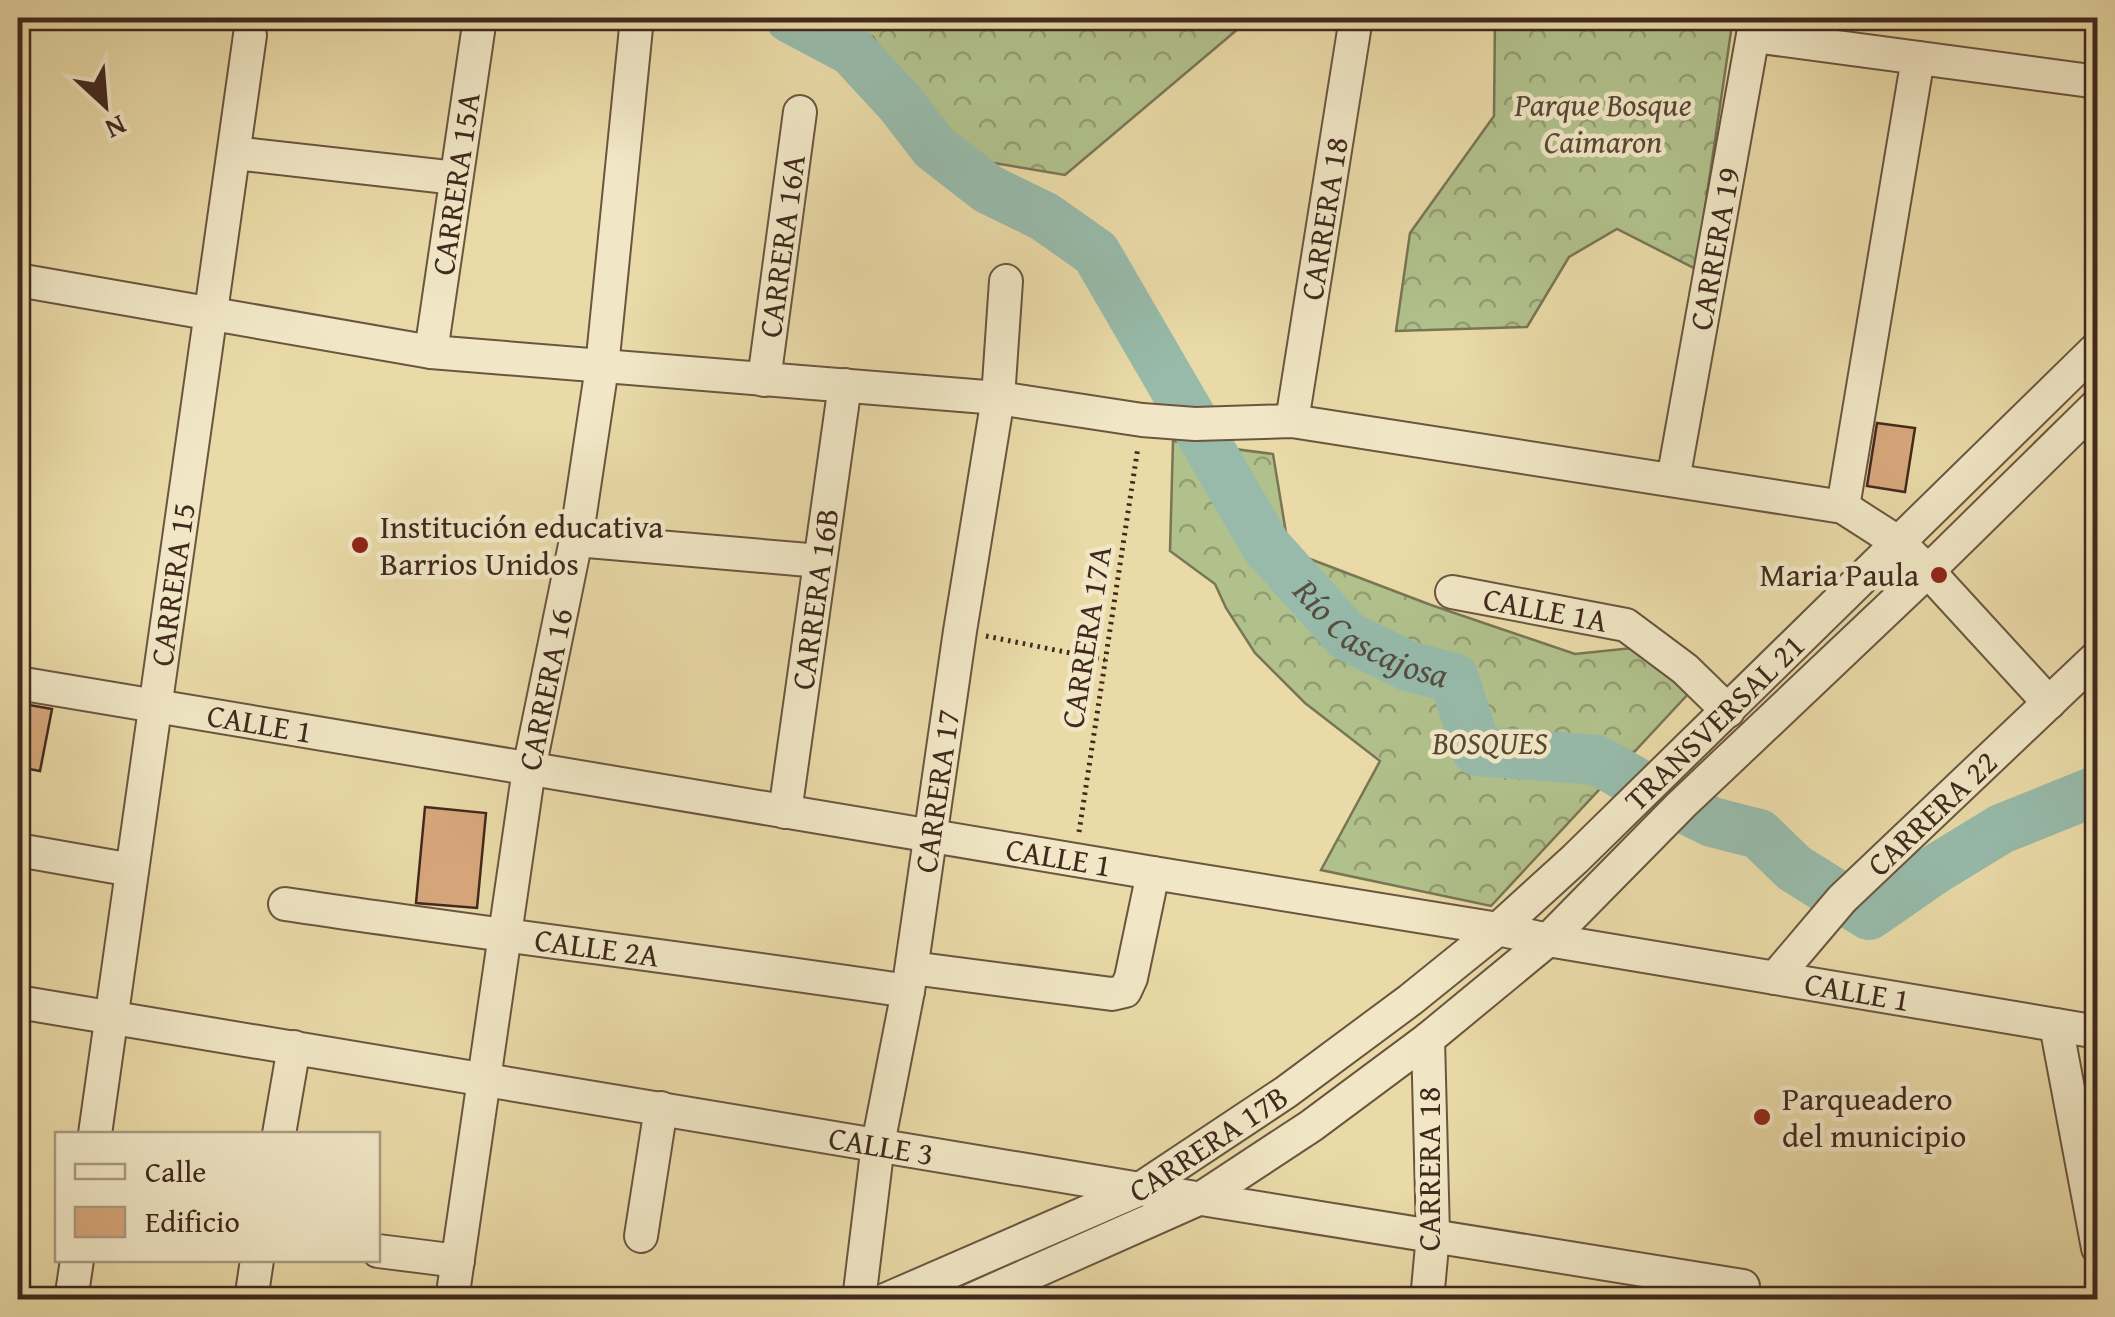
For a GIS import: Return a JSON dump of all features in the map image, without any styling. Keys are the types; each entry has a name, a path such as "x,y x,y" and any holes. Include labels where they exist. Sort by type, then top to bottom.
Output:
{"street":[{"name":"CARRERA 15A","path":"431,352 480,18"},
{"name":"CARRERA 16","path":"452,1300 529,769 576,540 602,366 637,18"},
{"name":"CARRERA 18","path":"1292,421 1356,18"},
{"path":"1755,27 1918,58 2098,82"},
{"name":"CARRERA 19","path":"1673,480 1755,27"},
{"name":"CARRERA 15","path":"95,1132 250,35"},
{"path":"1844,507 1918,58"},
{"name":"CARRERA 16A","path":"764,380 800,112"},
{"path":"234,153 456,178"},
{"path":"18,280 431,352 998,398 1142,420 1195,424 1292,421 1844,507 1899,542 2049,703"},
{"name":"CARRERA 17","path":"860,1300 878,1144 910,980 998,398 1006,281"},
{"name":"TRANSVERSAL 21","path":"1498,929 1575,859 2098,347"},
{"name":"CARRERA 16B","path":"786,812 845,385"},
{"path":"1928,571 2098,404"},
{"path":"576,540 820,561"},
{"name":"CARRERA 17B","path":"971,1300 1203,1197 1311,1126 1428,1039 1548,940 1928,571"},
{"name":"CALLE 1A","path":"1452,592 1626,625 1685,669 1725,713"},
{"name":"CARRERA 22","path":"1775,978 1842,899 2098,656"},
{"name":"CALLE 1","path":"18,683 2098,1032"},
{"path":"18,850 132,870"},
{"name":"CALLE 2A","path":"285,904 711,962 1112,994 1124,991 1132,978 1154,874"},
{"name":"CARRERA 17B","path":"885,1300 1140,1189 1286,1092 1498,929"},
{"name":"CALLE 3","path":"18,1002 1744,1286"},
{"path":"2056,1025 2098,1248"},
{"name":"CARRERA 18","path":"1427,1300 1432,1235 1428,1039"},
{"path":"278,1132 294,1047"},
{"path":"641,1236 660,1108"},
{"path":"380,1252 458,1261"},
{"path":"71,1300 77,1262"},
{"path":"251,1300 257,1262"}],"path":[{"name":"CARRERA 17A","path":"1074,860 1142,420"},
{"path":"960,631 1105,660"}],"green space":[{"path":"819,18 1251,18 1065,175 946,155 873,37"},
{"name":"Parque Bosque Caimaron","path":"1495,18 1733,18 1696,269 1617,229 1569,257 1527,327 1396,331 1410,233 1494,116"},
{"name":"BOSQUES","path":"1173,441 1273,454 1289,551 1575,654 1632,648 1690,692 1491,906 1321,870 1380,761 1305,703 1255,653 1215,584 1170,551"}],"building":[{"path":"1877,423 1915,428 1905,492 1867,486"},
{"path":"18,703 52,709 40,771 18,767"},
{"path":"425,807 486,813 477,908 416,903"}],"waterway":[{"name":"Río Cascajosa","path":"790,18 852,51 934,147 988,189 1045,217 1096,253 1266,546 1347,636 1408,666 1454,678 1477,751 1597,760 1712,822 1759,834 1794,868 1869,915 2001,829 2098,790"}],"place":[{"name":"Institución educativa Barrios Unidos","path":"360,545"},
{"name":"Maria Paula","path":"1939,575"},
{"name":"Parqueadero del municipio","path":"1762,1117"}]}
